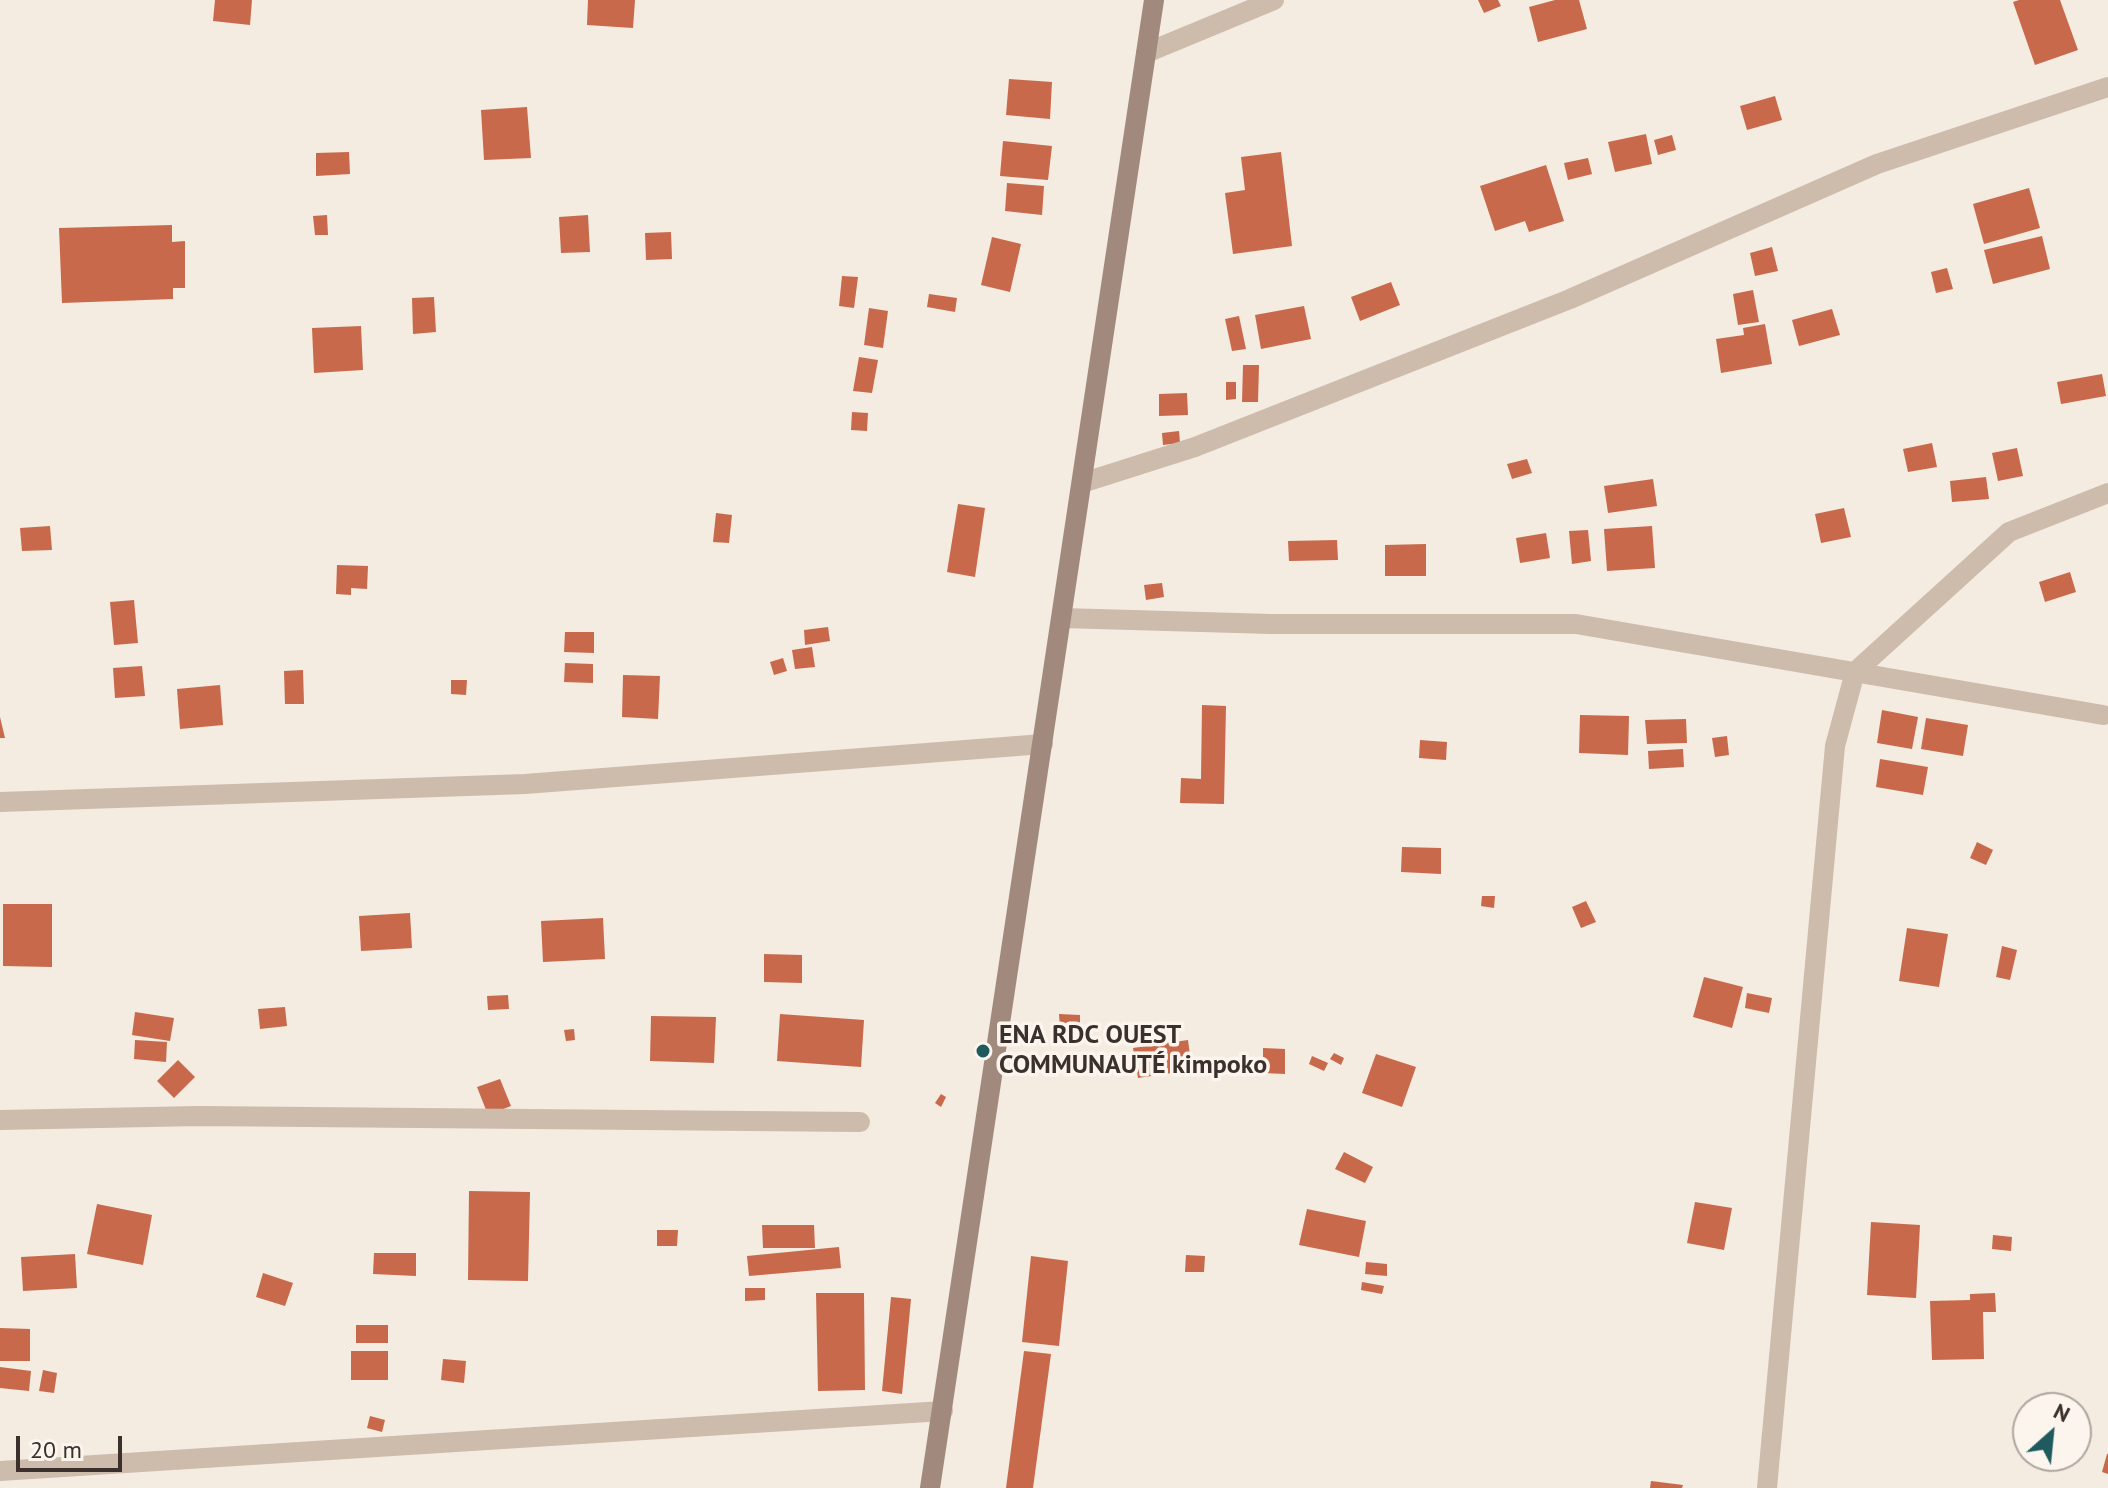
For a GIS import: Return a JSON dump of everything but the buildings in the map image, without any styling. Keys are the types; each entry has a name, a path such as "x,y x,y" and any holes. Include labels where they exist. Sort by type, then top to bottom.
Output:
{"main road":[{"path":"930,1488 1154,0"}],"street":[{"path":"1146,53 1274,0"},
{"path":"1082,483 1195,447 1570,299 1877,164 2108,87"},
{"path":"1767,1488 1835,746 1855,672 2009,532 2108,493"},
{"path":"1062,618 1271,624 1576,624 2103,715"},
{"path":"0,802 525,784 1043,744"},
{"path":"0,1120 199,1116 860,1122"},
{"path":"0,1471 943,1411"}],"place":[{"name":"ENA RDC OUEST COMMUNAUTÉ kimpoko","path":"983,1051"}]}
